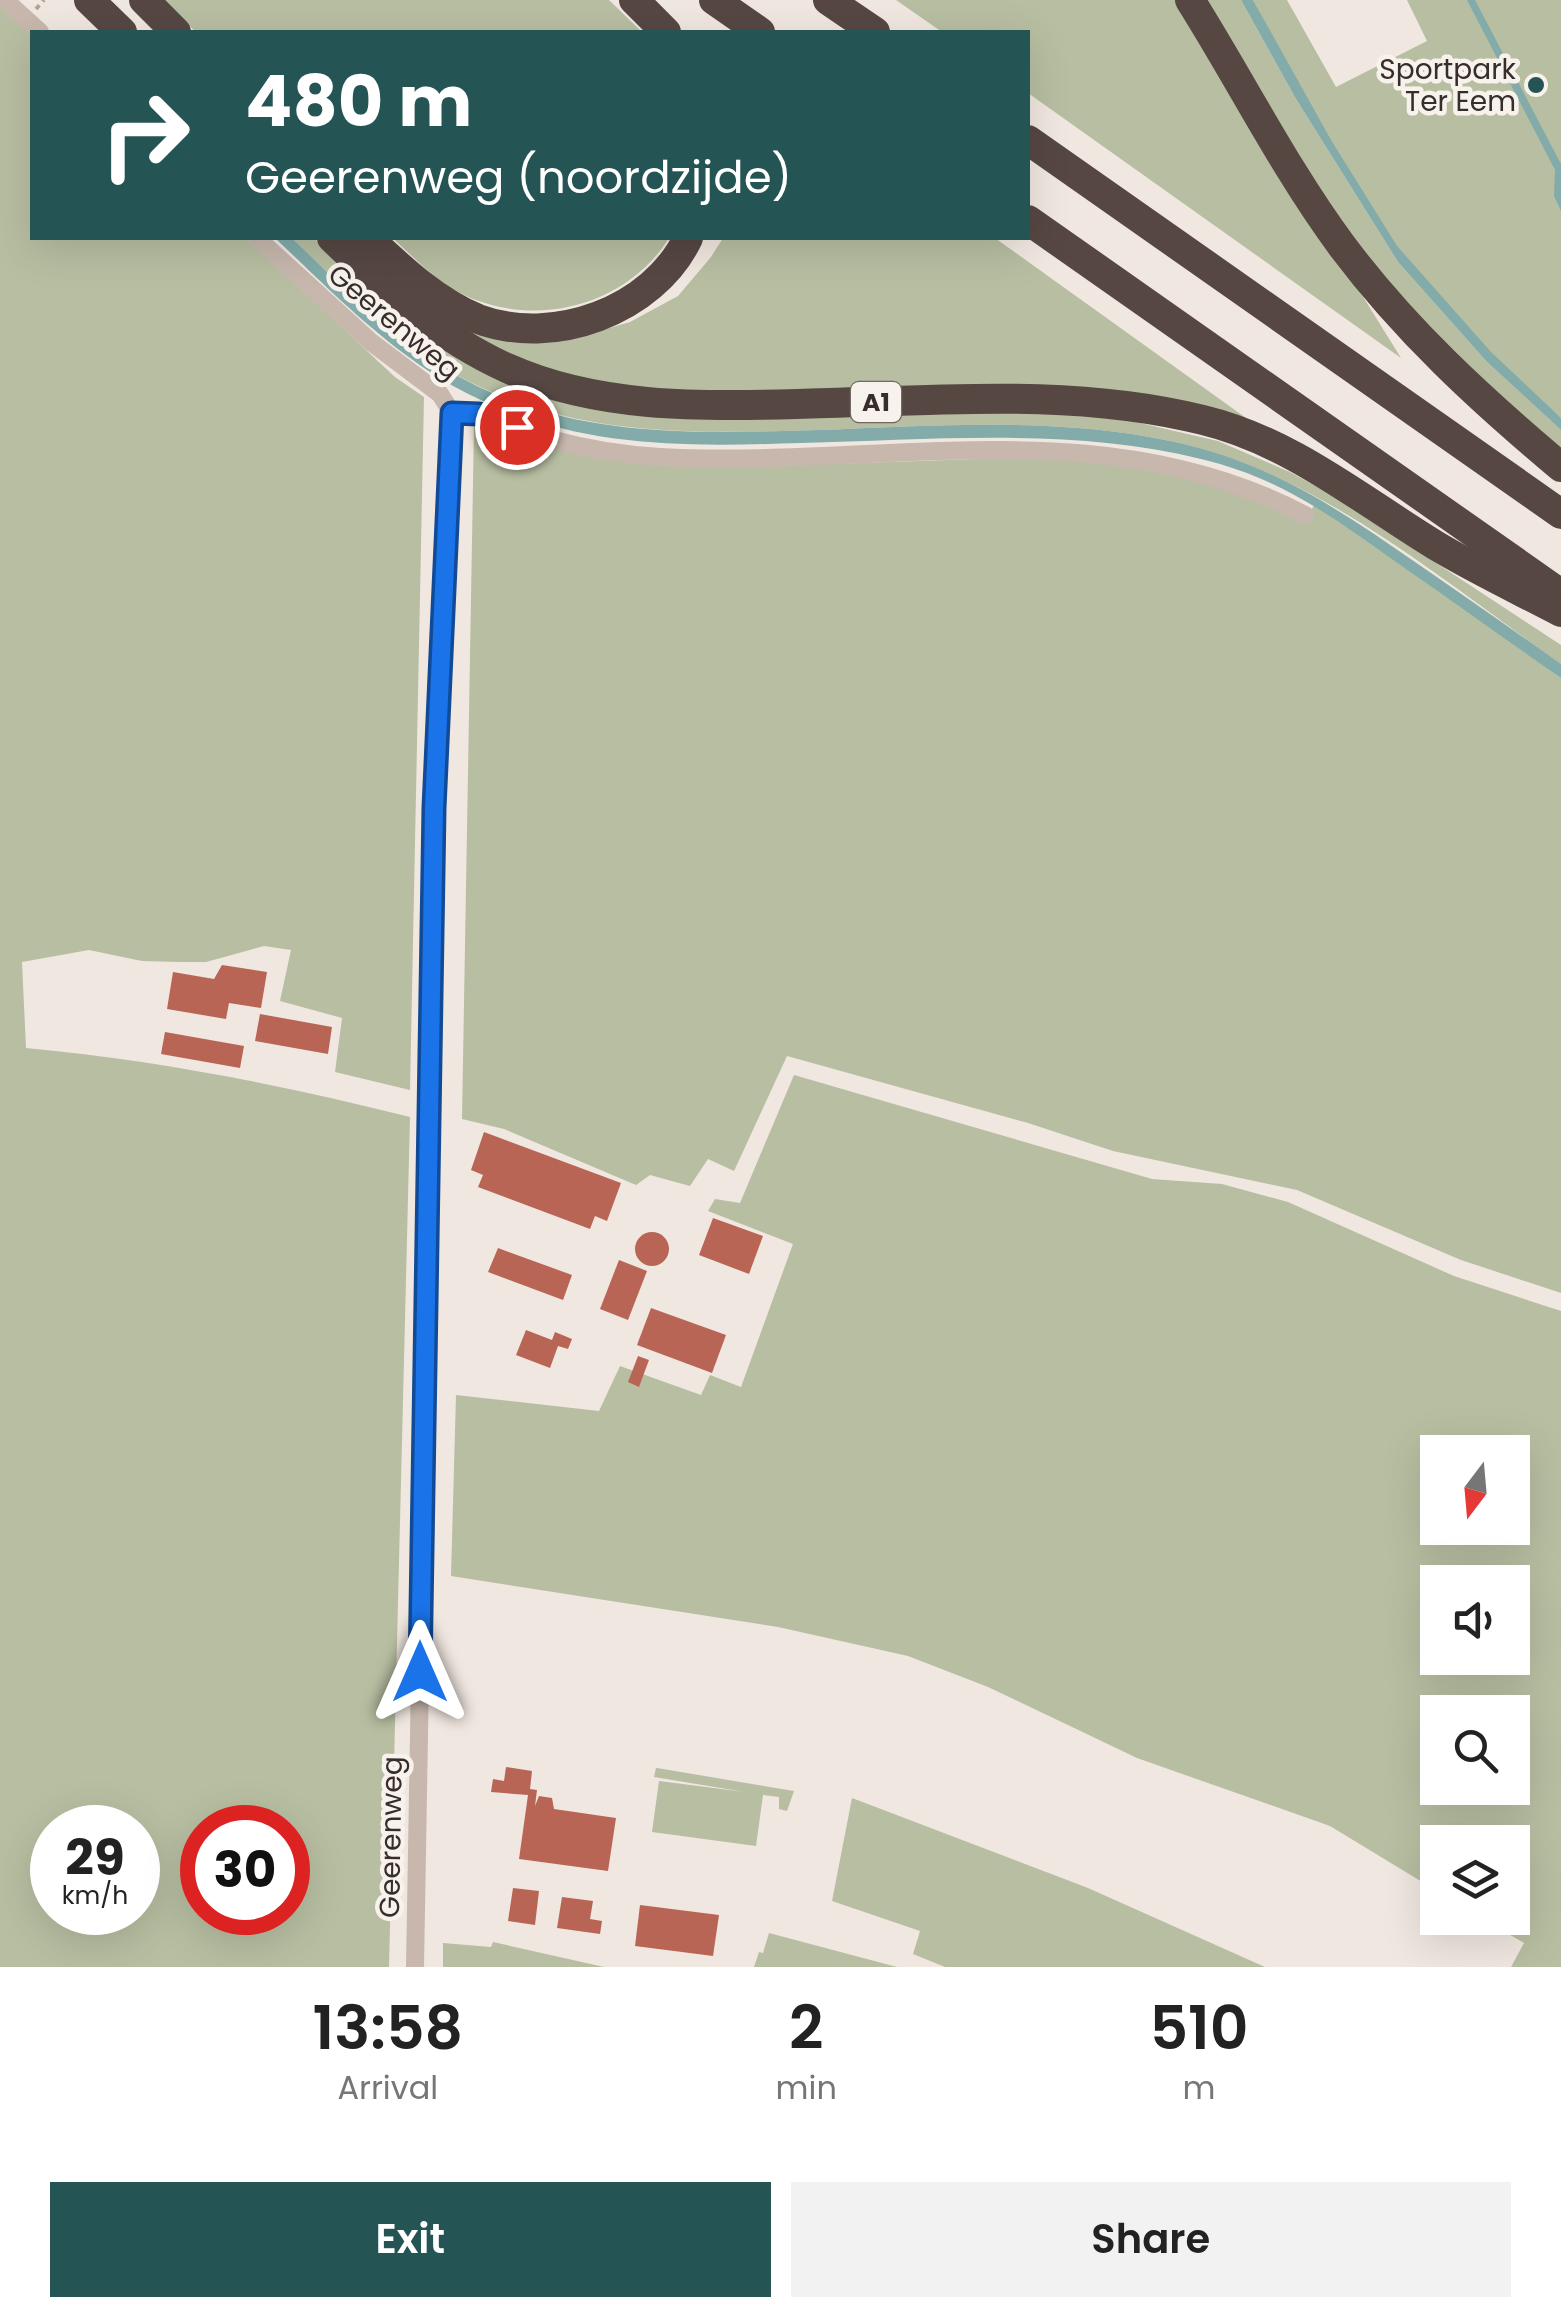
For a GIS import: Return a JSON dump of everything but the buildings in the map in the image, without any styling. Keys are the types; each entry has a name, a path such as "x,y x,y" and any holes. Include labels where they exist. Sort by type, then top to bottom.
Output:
{"highway":[{"path":"89,0 120,30"},
{"path":"144,0 174,30"},
{"path":"634,0 664,30"},
{"path":"714,0 757,30"},
{"path":"828,0 872,30"},
{"path":"1190,0 1300,184 1382,296 1451,371 1561,467"},
{"path":"1030,141 1561,514"},
{"path":"1030,221 1561,594"},
{"name":"A1","path":"334,240 455,342 509,369 614,398 740,406 1085,401 1206,420 1282,449 1376,504 1434,544 1561,612"},
{"path":"370,240 428,292 478,318 513,328 550,329 596,316 640,295 687,240"}],"street":[{"path":"5,0 38,30"},
{"name":"Geerenweg","path":"259,240 372,342 440,394 452,413 434,808 415,1967"},
{"path":"452,413 479,414 557,441 658,457 976,449 1094,452 1188,468 1266,495 1305,515"}],"green space":[{"path":"161,0 609,0 640,30 194,30"},
{"path":"896,0 1179,0 1401,358 1030,94 1030,30 939,30"},
{"path":"1205,0 1241,0 1296,99 1398,262 1487,362 1561,430 1561,450 1457,359 1370,262 1319,189"},
{"path":"1253,0 1287,0 1336,87 1427,41 1407,0 1561,0 1561,418 1474,336 1396,246 1338,156"},
{"path":"0,4 30,32 30,240 248,240 395,377 424,397 410,1090 335,1072 342,1018 280,1001 291,950 264,946 206,962 142,961 89,950 22,962 26,1048 219,1075 410,1117 389,1967 0,1967"},
{"path":"294,240 316,240 364,285 528,390 1114,417 1218,441 1334,496 1561,645 1561,664 1375,532 1326,502 1224,456 1122,433 1026,425 696,431 611,425 529,406 488,391 405,342"},
{"path":"349,240 364,240 420,293 585,335 630,322 678,296 722,240 998,240 1260,428 1205,410 658,395 573,382 489,347"},
{"path":"395,240 667,240 628,281 574,306 545,310 486,303 458,292"},
{"path":"474,425 525,443 582,454 832,464 1005,458 1094,460 1169,470 1305,519 1315,504 1561,678 1561,1293 1461,1260 1297,1190 1113,1151 1028,1123 787,1056 734,1171 708,1159 690,1186 650,1175 636,1185 504,1129 462,1119"},
{"path":"794,1075 1152,1179 1222,1184 1288,1202 1454,1276 1561,1311 1561,1967 1511,1967 1524,1943 1510,1935 1530,1935 1530,1825 1420,1825 1420,1881 1330,1826 1137,1758 988,1687 908,1656 778,1627 451,1576 456,1395 599,1411 620,1366 701,1395 710,1375 741,1387 793,1244 708,1211 715,1199 740,1203"},
{"path":"656,1768 794,1791 787,1811 779,1809 779,1797 763,1795 756,1846 652,1832 659,1781 745,1792 654,1777"},
{"path":"852,1798 1088,1888 1265,1967 945,1967 913,1954 920,1931 832,1901"},
{"path":"769,1933 897,1967 754,1967"},
{"path":"493,1942 604,1967 443,1967 443,1943 491,1947"}],"water":[{"path":"1241,0 1253,0 1331,140 1397,246 1491,352 1561,418 1561,430 1487,362 1398,262 1296,99"},
{"path":"1467,0 1475,0 1561,164 1561,211 1554,196 1555,170"},
{"path":"277,240 294,240 385,325 447,370 487,391 569,418 696,432 1026,425 1122,433 1205,450 1300,489 1388,543 1561,664 1561,678 1310,503 1259,478 1201,459 1152,449 1052,439 711,445 624,440 582,433 498,407 455,387 406,355"}],"place":[{"name":"Sportpark Ter Eem","path":"1536,85"}],"route":[{"path":"420,1672 434,808 452,413 479,414 517,427"}]}
